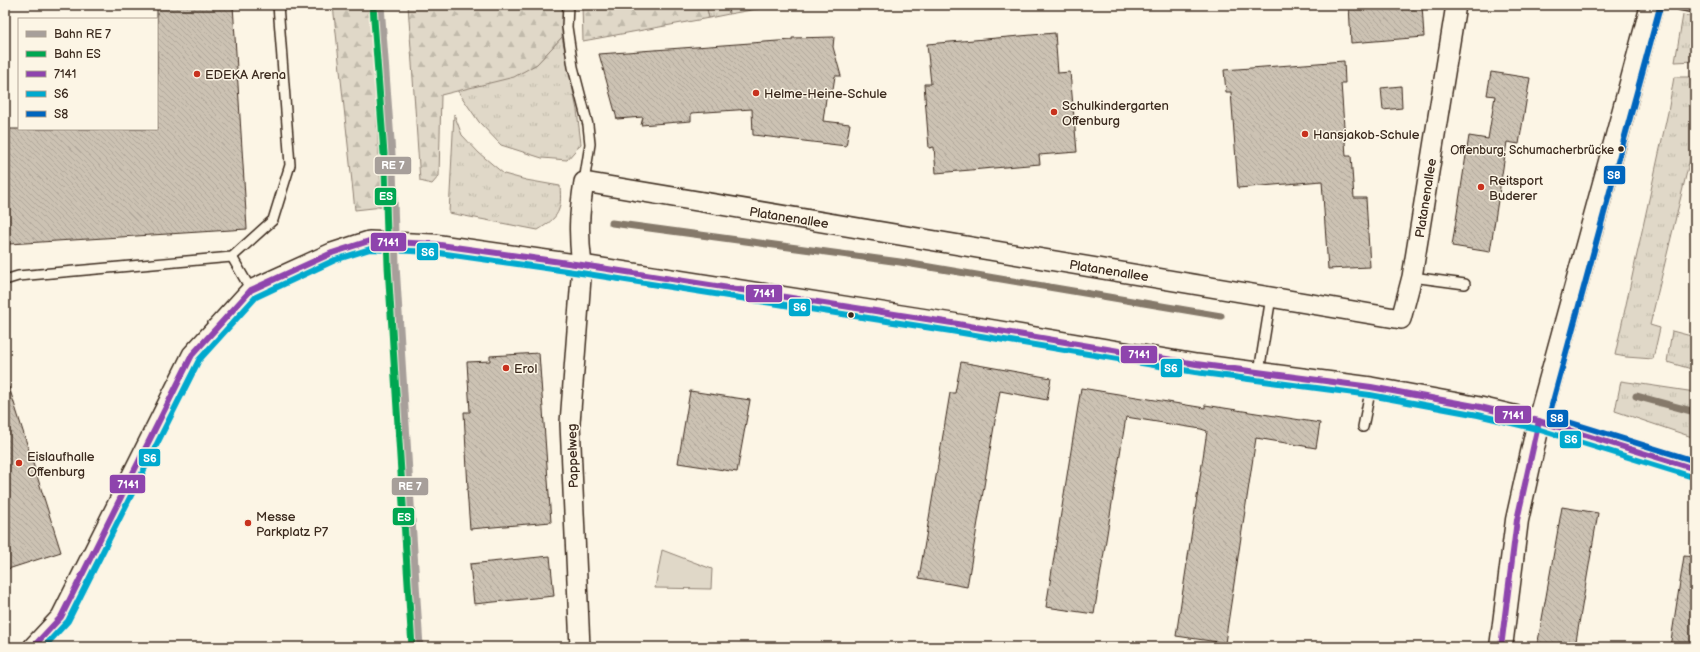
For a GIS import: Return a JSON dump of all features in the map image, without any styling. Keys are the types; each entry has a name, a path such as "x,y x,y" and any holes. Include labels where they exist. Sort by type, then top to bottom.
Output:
{"street":[{"name":"Platanenallee","path":"584,182 1401,319 1412,277 1456,5"},
{"path":"1502,647 1517,520 1538,422 1616,143 1652,5"},
{"path":"582,265 579,243 579,215 584,182"},
{"path":"33,647 61,617 192,355 251,290 332,253 369,241 433,244 582,265 952,323 1196,364 1371,387 1480,407 1538,422 1695,469"},
{"name":"Pappelweg","path":"580,647 570,423 582,265"}],"lane":[{"path":"5,280 18,276 232,257 273,220 290,165 278,5"},
{"path":"568,5 567,27 573,67 588,125 590,144 584,182"},
{"path":"1680,5 1695,8"},
{"path":"232,257 251,290"},
{"path":"1412,277 1465,284"},
{"path":"1259,372 1271,296"},
{"path":"1363,427 1371,387"}],"green space":[{"path":"333,5 370,5 382,207 355,210"},
{"path":"408,5 563,5 562,37 537,64 514,77 441,95 439,176 432,184 420,181"},
{"path":"582,5 706,5 709,18 583,41"},
{"path":"706,5 728,5 729,14 709,18"},
{"path":"728,5 779,5 729,14"},
{"path":"1683,15 1695,17 1695,61 1675,62"},
{"path":"562,37 577,110 581,144 567,160 542,158 501,145 479,122 457,90 537,64"},
{"path":"1674,77 1695,77 1695,138 1650,325 1660,328 1653,359 1615,355 1668,112"},
{"path":"454,114 462,135 479,153 504,174 526,180 560,186 560,202 558,212 551,221 538,230 449,213"},
{"path":"1672,331 1695,337 1695,370 1667,362"},
{"path":"1621,381 1695,392 1695,438 1615,411"},
{"path":"662,550 712,569 711,589 655,588"}],"building":[{"name":"EDEKA Arena","path":"157,5 233,5 247,229 9,244 5,180 5,129 158,130"},
{"path":"1349,5 1422,5 1424,37 1351,43"},
{"path":"1055,33 1058,73 1070,72 1077,152 1039,155 1040,164 936,173 934,147 929,148 924,84 931,84 927,44"},
{"path":"834,37 833,47 841,76 835,76 833,89 827,91 823,121 850,124 846,146 753,135 752,109 691,113 691,121 641,125 643,117 617,119 599,54 792,40 792,38"},
{"path":"1344,61 1345,83 1341,83 1346,156 1351,156 1354,198 1366,198 1370,267 1328,269 1322,181 1238,188 1231,92 1226,92 1224,70"},
{"path":"1491,72 1530,78 1519,144 1507,142 1490,252 1452,246 1469,136 1488,139 1495,96 1487,95"},
{"path":"1401,86 1402,108 1383,110 1381,88"},
{"path":"539,353 551,522 470,529 464,412 470,412 467,362 490,361 490,356"},
{"path":"961,362 1051,378 1047,400 1000,391 967,587 919,578 950,393 955,393"},
{"name":"Eislaufhalle Offenburg","path":"9,387 61,552 5,570 5,388"},
{"path":"1081,388 1205,408 1205,405 1320,423 1316,448 1256,438 1225,643 1176,636 1207,431 1201,429 1126,417 1094,614 1046,607"},
{"path":"690,391 750,400 737,472 678,463"},
{"path":"1562,507 1598,513 1575,647 1537,647"},
{"path":"550,556 554,596 474,604 470,564"},
{"path":"1684,556 1695,557 1695,647 1670,647"}],"waterway":[{"path":"612,223 900,262 1221,316"},
{"path":"1636,396 1695,412"}],"transit line":[{"path":"381,5 393,168 396,265 420,647"},
{"name":"S8","path":"1660,7 1549,416 1695,461"},
{"name":"7141","path":"33,647 61,617 192,355 251,290 332,253 369,241 433,244 582,265 952,323 1196,364 1371,387 1480,407 1539,421 1695,469"},
{"name":"S6","path":"44,647 68,621 199,360 256,297 335,260 370,249 432,252 581,273 951,331 1195,372 1370,395 1478,415 1537,429 1693,477"},
{"name":"7141","path":"1501,647 1517,520 1539,421"}],"rail line":[{"name":"ES","path":"373,6 385,168 388,266 412,647"}],"place":[{"name":"EDEKA Arena","path":"197,74"},
{"name":"Helme-Heine-Schule","path":"756,93"},
{"name":"Schulkindergarten Offenburg","path":"1054,112"},
{"name":"Hansjakob-Schule","path":"1305,134"},
{"name":"Offenburg, Schumacherbrücke","path":"1621,149"},
{"name":"Reitsport Buderer","path":"1481,187"},
{"name":"Erol","path":"506,368"},
{"name":"Eislaufhalle Offenburg","path":"19,463"},
{"name":"Messe Parkplatz P7","path":"248,523"}]}
